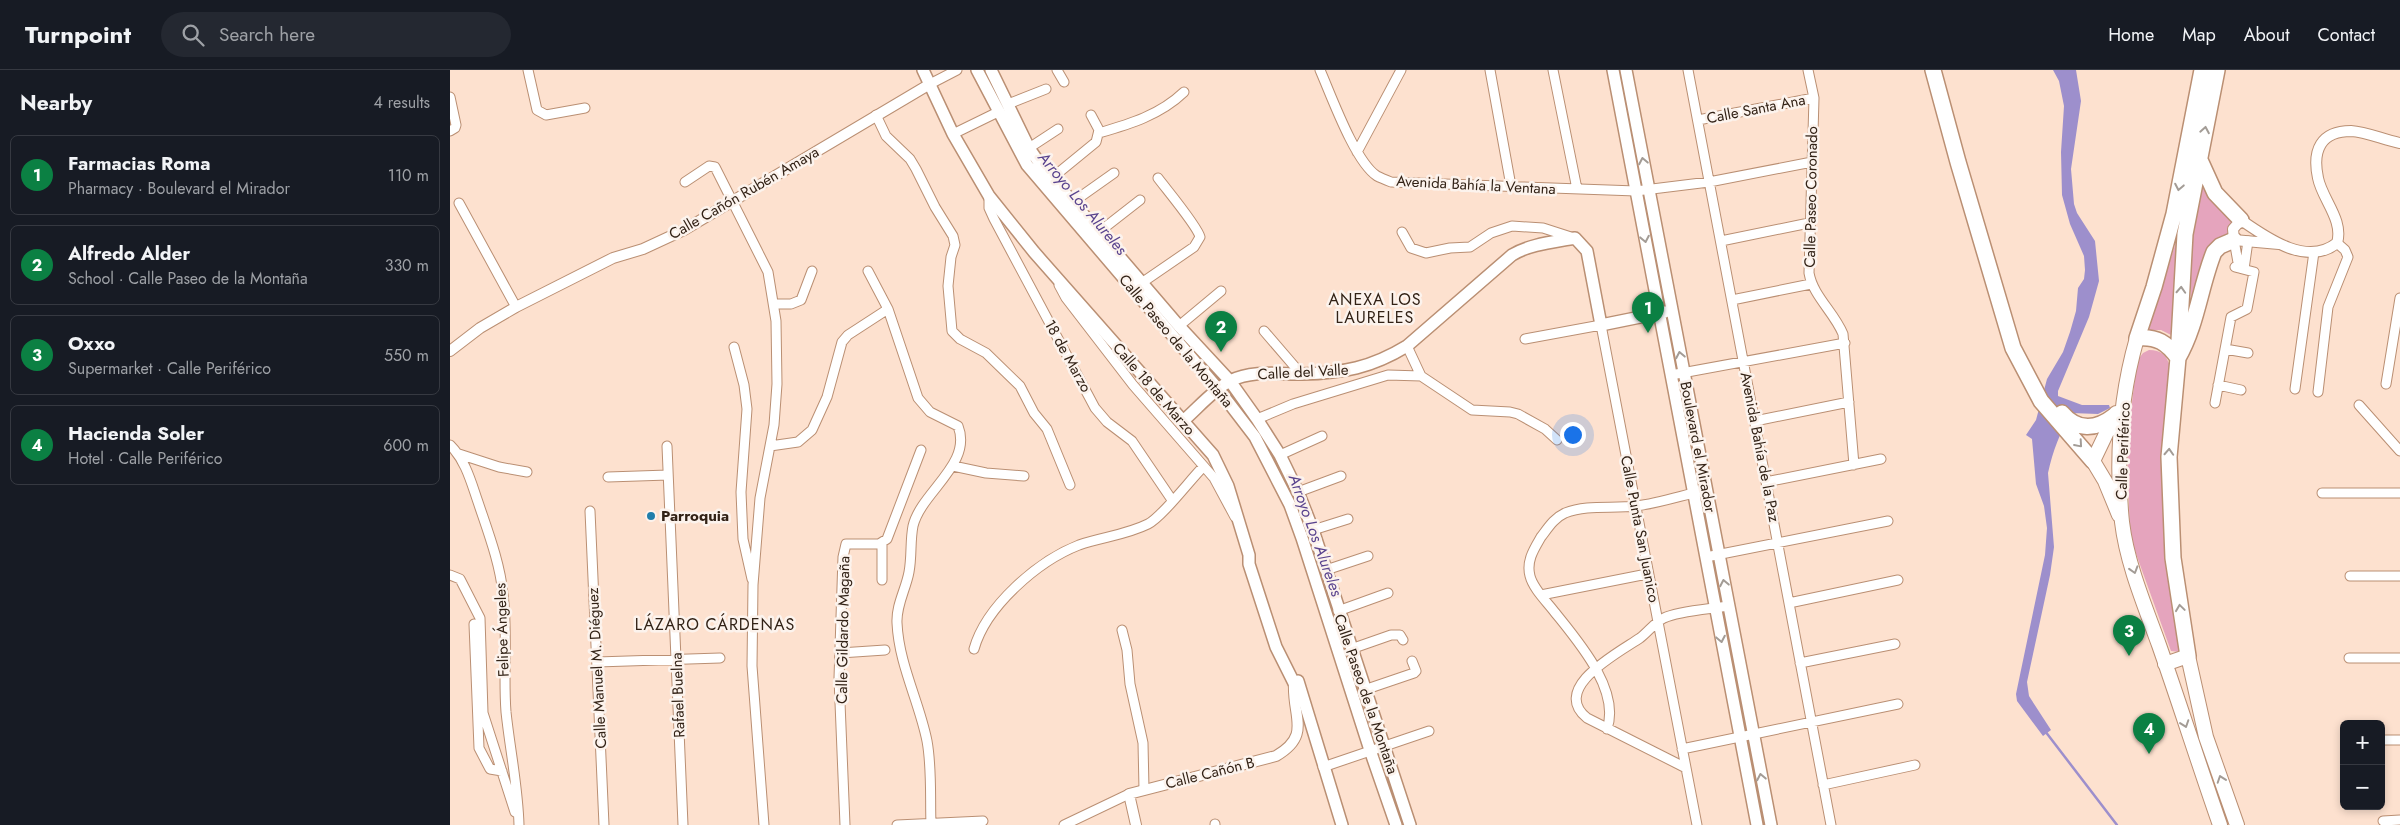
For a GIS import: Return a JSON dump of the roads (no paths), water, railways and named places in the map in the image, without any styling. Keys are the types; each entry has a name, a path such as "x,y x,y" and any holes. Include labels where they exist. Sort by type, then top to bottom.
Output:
{"highway":[{"path":"1934,70 1958,162 2013,348 2042,395 2067,424 2093,461 2105,481 2122,523"},
{"path":"1940,70 1964,162 2018,345 2042,395"},
{"name":"Calle Periférico","path":"2202,70 2172,224 2130,362 2125,392 2120,467 2122,523 2128,550 2220,825"},
{"path":"2218,74 2185,234 2178,358 2169,457 2169,501 2173,558 2188,656 2206,737 2237,825"},
{"path":"2200,160 2215,193 2245,223"},
{"path":"2178,358 2188,341 2214,252 2220,246 2241,240"},
{"path":"2137,338 2161,340 2168,344 2178,358"},
{"path":"2093,461 2125,392"},
{"path":"2067,424 2092,427 2106,422 2114,416"},
{"path":"2165,664 2188,656"}],"main road":[{"name":"Calle 18 de Marzo","path":"923,70 953,134 990,196 1052,271 1213,455 1228,486 1249,555 1249,564 1262,608 1276,647 1297,684 1342,825"},
{"name":"Calle Paseo de la Montaña","path":"977,70 1020,155 1042,184 1224,386 1257,419 1280,456 1298,492 1313,530 1364,690 1377,747"},
{"name":"Calle Paseo de la Montaña","path":"991,70 1029,148 1052,178 1179,326 1224,386 1255,436 1290,505 1346,671 1410,825"},
{"name":"Boulevard el Mirador","path":"1613,70 1757,825"},
{"name":"Boulevard el Mirador","path":"1626,70 1771,825"},
{"name":"Calle del Valle","path":"1183,421 1224,386 1256,374 1341,372 1378,362 1407,346 1512,255 1521,250 1575,238"},
{"name":"Calle Punta San Juanico","path":"1575,238 1587,251 1601,325"},
{"path":"1601,325 1672,311"},
{"path":"1377,747 1396,825"}],"street":[{"path":"528,70 537,110 541,113 546,115 585,108"},
{"name":"Calle Cañón Rubén Amaya","path":"450,351 492,320 516,307 613,258 643,249 684,230 876,115 957,70"},
{"path":"1057,70 1064,82"},
{"name":"Avenida Bahía la Ventana","path":"1320,70 1357,152 1376,175 1391,182 1636,191 1709,182 1812,162"},
{"path":"1357,152 1400,70"},
{"path":"1490,70 1511,186"},
{"path":"1553,70 1576,189"},
{"name":"Avenida Bahía de la Paz","path":"1688,70 1831,825"},
{"name":"Calle Paseo Coronado","path":"1808,70 1814,98 1809,273 1811,284 1838,322 1845,343 1854,465"},
{"path":"1008,104 1046,89"},
{"path":"1099,133 1151,115 1170,105 1184,92"},
{"path":"450,97 453,129"},
{"name":"Calle Santa Ana","path":"1698,120 1814,98"},
{"path":"953,134 998,112"},
{"path":"876,115 886,136 910,159 935,207 953,236 955,245 951,257 948,286 952,331 960,339 986,354 1020,386 1034,413 1047,429 1070,486"},
{"path":"1052,178 1088,151 1096,142 1099,133 1091,115"},
{"path":"1029,148 1058,129"},
{"path":"2337,243 2338,226 2318,178 2318,146 2326,137 2335,133 2352,131 2400,143"},
{"path":"685,182 712,166 768,272 774,304 777,384 770,446 760,498 753,584 752,666 764,825"},
{"path":"1073,202 1114,173"},
{"path":"1143,282 1194,247 1200,237 1196,227 1158,178"},
{"name":"18 de Marzo","path":"990,196 989,208 994,219 1095,408 1107,422 1132,441 1172,500"},
{"path":"1098,232 1140,200"},
{"path":"459,203 479,244 516,307"},
{"path":"1720,241 1809,223"},
{"path":"2245,223 2279,244 2296,250 2314,252 2337,243"},
{"path":"2239,268 2241,240 2234,229 2245,223"},
{"path":"2239,268 2241,240 2245,223"},
{"path":"1402,232 1411,248 1426,253 1450,248 1470,247 1491,233 1512,226 1543,228 1575,238"},
{"path":"2241,240 2279,244"},
{"path":"2318,392 2328,308 2348,257 2345,250 2337,243"},
{"path":"2295,389 2314,252"},
{"path":"2215,403 2232,315 2248,309 2254,272 2239,268"},
{"path":"774,304 792,304 801,300 812,271"},
{"path":"868,271 888,309 918,398 930,412 958,426 961,438 953,466 930,493 916,517 911,539 909,572 897,618 902,656 927,743 931,824"},
{"name":"Calle 18 de Marzo","path":"1052,271 1066,298 1133,385 1214,478 1231,512 1237,518"},
{"path":"1732,300 1811,284"},
{"path":"1179,326 1221,292"},
{"path":"2386,384 2397,334 2400,298"},
{"path":"770,446 798,442 812,430 827,397 842,342 848,334 888,309"},
{"path":"1525,339 1601,325"},
{"name":"Calle Punta San Juanico","path":"1601,325 1696,825"},
{"path":"1264,331 1301,374"},
{"path":"1671,375 1845,343"},
{"path":"1407,346 1421,376 1472,410 1518,414 1545,429 1557,440"},
{"path":"734,347 744,385 747,409 741,492 744,539 753,584"},
{"path":"2225,349 2248,353"},
{"path":"1257,419 1293,404 1388,375 1421,376"},
{"path":"2218,385 2241,390"},
{"path":"1755,422 1849,402"},
{"path":"2359,405 2400,451"},
{"path":"1280,456 1322,436"},
{"name":"Felipe Ángeles","path":"450,445 459,454 472,481 492,543 503,593 504,681 509,742 518,789 519,823"},
{"name":"Rafael Buelna","path":"667,446 683,825"},
{"path":"882,580 882,544 890,533 921,450"},
{"path":"459,454 499,467 527,472"},
{"path":"1766,482 1881,459"},
{"path":"953,466 986,473 1024,476"},
{"path":"974,649 982,626 1025,579 1041,566 1062,552 1150,523 1203,466"},
{"path":"608,477 668,475"},
{"path":"1298,492 1342,476"},
{"path":"1607,729 1610,711 1604,684 1573,636 1541,595 1530,576 1529,562 1532,552 1555,519 1564,514 1583,508 1636,506 1706,490"},
{"path":"2322,493 2400,493"},
{"name":"Calle Manuel M. Diéguez","path":"590,511 604,825"},
{"path":"1313,530 1348,519"},
{"path":"1706,557 1888,521"},
{"name":"Calle Gildardo Magaña","path":"845,825 840,652 843,557 846,544 882,544"},
{"path":"1326,570 1368,556"},
{"path":"1541,595 1648,574"},
{"path":"450,575 460,579 480,618 483,713 519,823"},
{"path":"2350,576 2400,576"},
{"path":"1789,603 1898,580"},
{"path":"1338,611 1388,593"},
{"path":"1686,768 1587,718 1577,707 1576,694 1580,685 1595,669 1651,630 1665,617 1728,606"},
{"path":"474,624 479,748 490,768 502,771"},
{"path":"1122,630 1127,650 1130,684 1143,744 1144,788"},
{"path":"1351,649 1399,637"},
{"path":"1800,663 1895,644"},
{"path":"840,652 886,650"},
{"path":"596,662 720,658"},
{"path":"2349,658 2400,658"},
{"path":"1364,690 1414,673 1416,670 1412,661"},
{"name":"Calle Cañón B","path":"1064,825 1144,788 1245,765 1276,756 1287,750 1297,736 1297,684"},
{"path":"1682,749 1898,704"},
{"path":"1323,767 1377,747 1429,731"},
{"path":"2385,740 2400,740"},
{"path":"1823,785 1915,766"},
{"path":"1129,794 1136,825"},
{"path":"2383,821 2400,820"},
{"path":"897,825 983,821"}],"waterway":[{"name":"Arroyo Los Alureles","path":"984,70 1001,104"},
{"name":"Arroyo Los Alureles","path":"1181,336 1221,384"},
{"name":"Arroyo Los Alureles","path":"1224,388 1255,426"},
{"name":"Arroyo Los Alureles","path":"1258,431 1278,465 1295,502 1336,617"},
{"path":"2045,731 2117,825"}],"place":[{"name":"Farmacias Roma","path":"1648,333"},
{"name":"Alfredo Alder","path":"1221,352"},
{"name":"Parroquia","path":"651,516"},
{"name":"Oxxo","path":"2129,656"},
{"name":"Hacienda Soler","path":"2149,754"}],"district":[{"name":"ANEXA LOS LAURELES","path":"1375,308"},
{"name":"LÁZARO CÁRDENAS","path":"715,624"}]}
